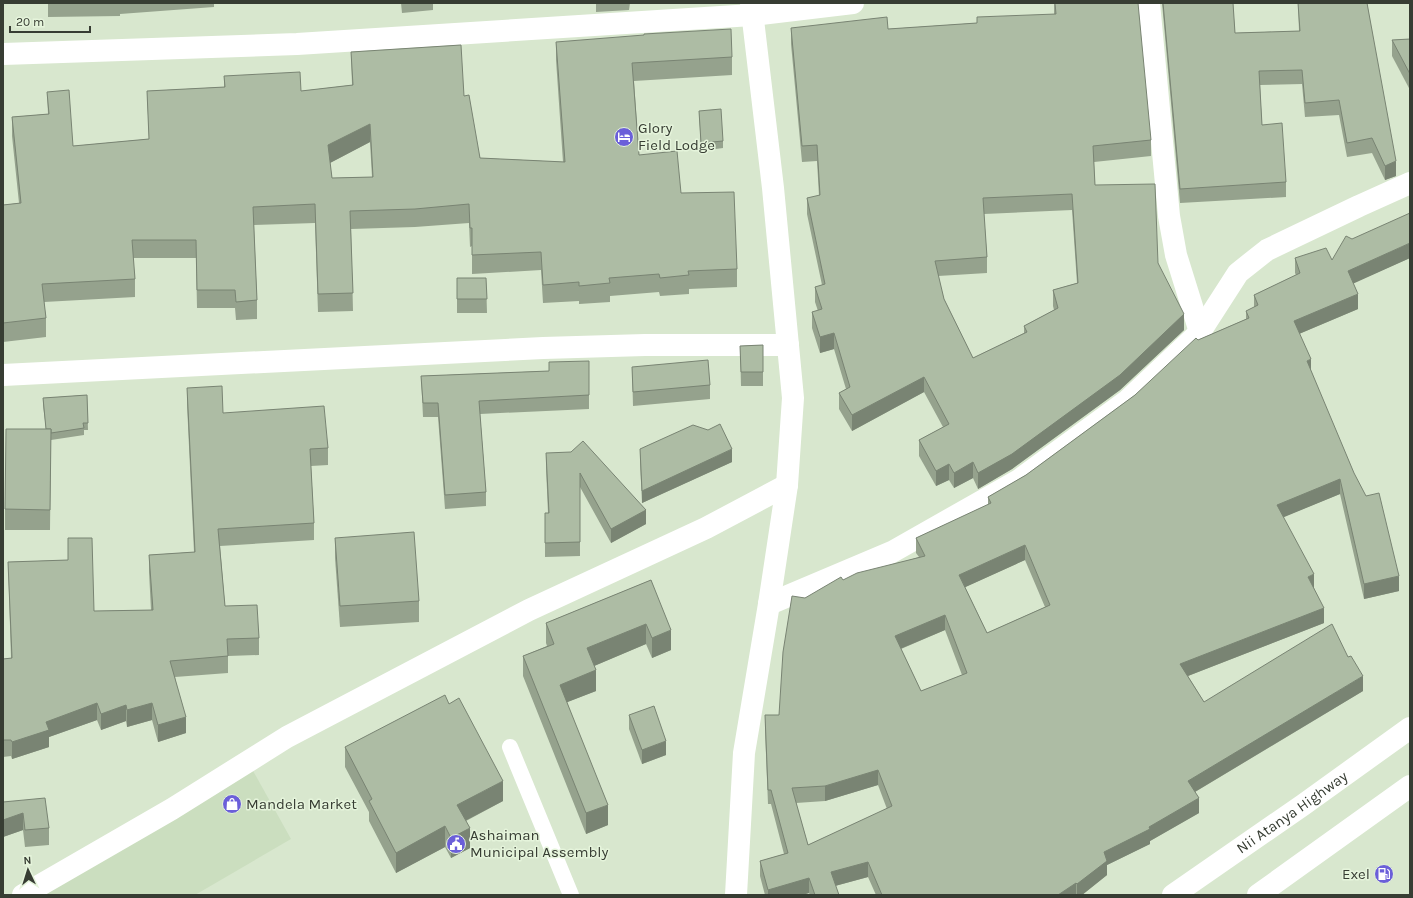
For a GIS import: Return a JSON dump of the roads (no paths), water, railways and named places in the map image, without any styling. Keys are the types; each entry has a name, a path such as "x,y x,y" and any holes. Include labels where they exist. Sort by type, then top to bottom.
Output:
{"street":[{"path":"3,54 296,44 751,9 853,3"},
{"path":"1149,3 1169,216 1176,255 1200,332"},
{"path":"736,895 744,753 787,485 793,398 773,188 751,9"},
{"path":"769,604 892,552 1019,480 1128,400 1200,332 1238,273 1267,250 1410,183"},
{"path":"3,375 543,348 645,345 788,345"},
{"path":"23,895 172,809 287,737 529,610 706,528 787,485"},
{"name":"Nii Atanya Highway","path":"1174,895 1410,728"},
{"path":"1258,895 1410,786"}],"lane":[{"path":"510,747 571,895"}],"place":[{"name":"Glory Field Lodge","path":"624,137"},
{"name":"Mandela Market","path":"232,804"},
{"name":"Ashaiman Municipal Assembly","path":"456,844"},
{"name":"Exel","path":"1384,874"}]}
